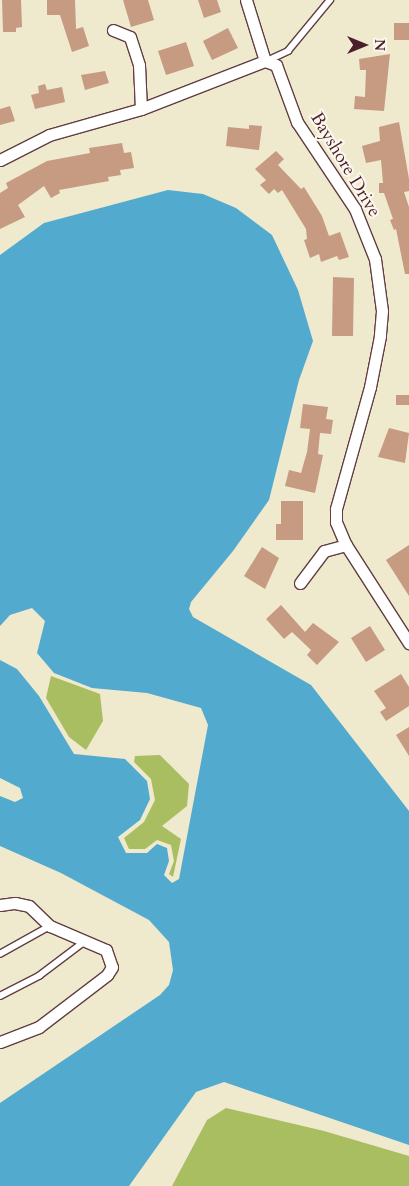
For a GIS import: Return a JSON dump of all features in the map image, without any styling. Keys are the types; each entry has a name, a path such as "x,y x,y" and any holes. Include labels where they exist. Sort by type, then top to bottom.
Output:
{"street":[{"path":"0,160 49,136 141,108 265,61 246,0"},
{"path":"112,30 130,37 139,65 141,108"},
{"name":"Bayshore Drive","path":"265,61 276,65 297,122 355,210 375,259 380,283 382,312 379,344 336,509 336,522 346,545 409,643"},
{"path":"300,583 324,551 346,545"},
{"path":"0,905 15,903 29,906 50,926 106,950 112,967 107,975 39,1027 0,1042"}],"lane":[{"path":"265,61 288,51 330,0"},
{"path":"0,954 50,926"},
{"path":"0,996 39,976 84,942"}],"green space":[{"path":"51,676 100,694 103,721 86,750 69,737 46,698"},
{"path":"160,755 189,784 187,806 162,826 181,839 173,877 169,874 174,861 171,845 157,840 145,849 129,849 124,838 144,822 155,800 151,779 134,762 135,756"},
{"path":"226,1108 324,1131 409,1156 409,1186 172,1186 207,1120"}],"water":[{"path":"168,190 203,194 236,208 272,235 298,290 313,341 299,380 269,500 233,551 191,602 189,609 193,617 311,685 409,811 409,1145 224,1082 196,1092 129,1186 0,1186 0,1103 160,995 169,985 173,970 169,942 149,920 61,873 0,846 0,796 15,802 23,798 20,788 0,778 0,660 17,669 39,696 74,754 125,759 147,781 150,799 140,820 118,837 126,853 147,853 157,844 167,848 169,861 164,875 172,883 179,879 208,725 201,708 147,693 92,688 54,673 37,653 45,621 32,608 10,615 0,626 0,255 44,223"}],"building":[{"path":"2,0 21,0 22,27 16,28 16,32 3,32"},
{"path":"47,0 75,0 76,29 83,27 89,46 72,52 60,15 47,15"},
{"path":"123,0 148,0 154,20 131,27"},
{"path":"198,0 217,0 221,12 204,18"},
{"path":"394,23 409,23 409,40 394,40"},
{"path":"228,28 238,48 212,60 203,41"},
{"path":"186,42 194,66 166,75 158,51"},
{"path":"390,54 384,111 354,109 355,96 365,97 366,70 360,70 359,59"},
{"path":"105,71 109,83 85,90 81,75"},
{"path":"45,84 47,90 62,87 65,102 35,109 31,95 39,93 38,86"},
{"path":"10,106 15,121 0,125 0,109"},
{"path":"399,122 409,179 409,191 404,192 409,207 409,274 405,274 396,229 394,230 390,220 393,219 384,193 379,193 379,183 383,183 381,160 366,163 362,146 380,141 379,127"},
{"path":"249,125 262,126 259,150 226,146 228,127 249,129"},
{"path":"122,143 124,153 131,152 134,168 120,170 121,175 108,177 109,181 59,190 60,193 51,198 44,186 18,205 25,217 0,229 0,193 8,188 6,183 47,161 90,153 89,148"},
{"path":"276,151 284,159 278,165 301,189 304,187 322,216 329,236 340,232 349,257 339,260 337,256 321,262 319,254 310,258 304,240 307,239 306,229 282,190 278,193 274,189 269,194 260,185 266,180 255,169"},
{"path":"333,277 354,278 353,336 332,336"},
{"path":"396,395 409,395 409,405 396,405"},
{"path":"303,404 328,407 326,419 333,420 331,434 320,433 318,454 323,455 315,493 285,486 289,470 301,473 307,452 310,429 300,428"},
{"path":"389,428 409,433 405,463 378,457"},
{"path":"281,501 303,501 303,540 276,540 276,524 281,524"},
{"path":"409,545 409,596 386,560"},
{"path":"262,547 279,558 265,589 244,576"},
{"path":"281,605 305,632 313,623 339,642 317,665 307,655 311,650 292,632 284,639 266,619"},
{"path":"370,626 385,650 366,662 351,638"},
{"path":"401,674 409,687 409,706 386,721 380,712 386,708 374,691"},
{"path":"409,727 409,756 396,735"}]}
